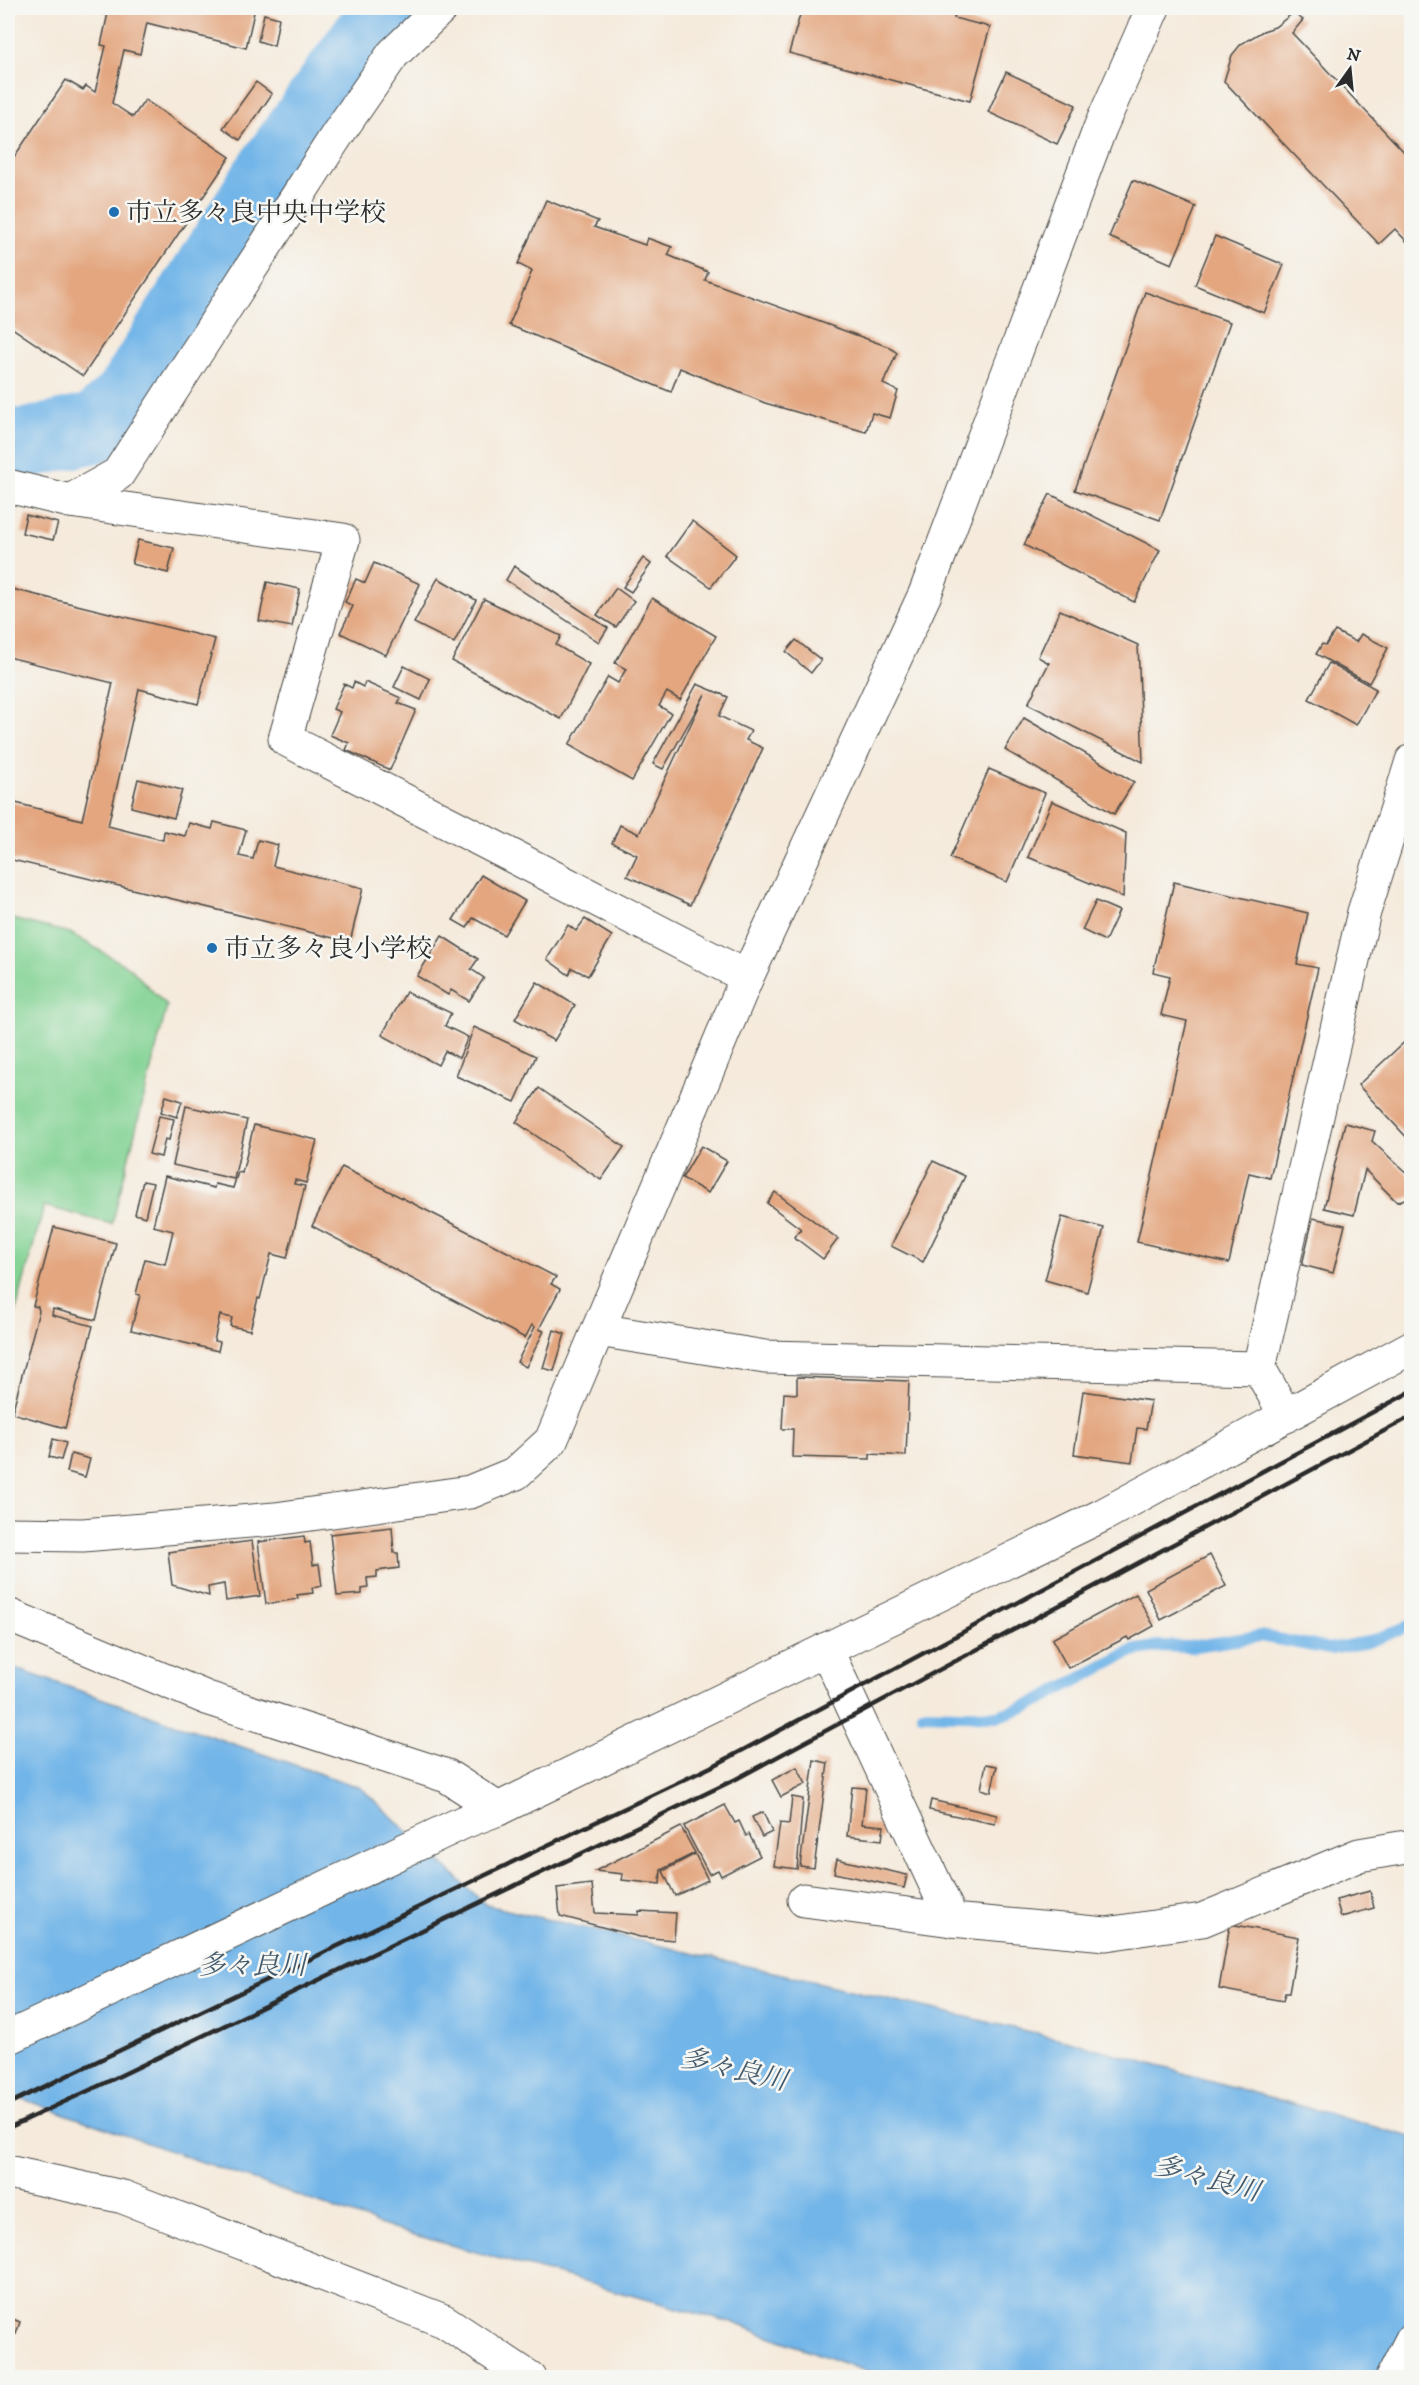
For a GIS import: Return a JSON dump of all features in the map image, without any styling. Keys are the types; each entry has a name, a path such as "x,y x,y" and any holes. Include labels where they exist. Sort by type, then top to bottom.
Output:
{"street":[{"path":"70,501 118,474 343,126 393,54 441,8"},
{"path":"8,1534 83,1535 264,1520 470,1492 516,1473 551,1442 747,977 925,594 1100,128 1153,8"},
{"path":"8,486 70,501 343,540 285,739 747,977"},
{"path":"1286,1416 1259,1368 1364,912 1411,762"},
{"path":"598,1330 765,1357 1259,1368"},
{"path":"8,2038 464,1822 498,1809 1103,1515 1412,1347"},
{"path":"8,1615 207,1698 447,1776 498,1809"},
{"path":"826,1649 952,1920"},
{"path":"804,1900 952,1920 1106,1934 1202,1920 1359,1855 1412,1846"},
{"path":"8,2172 123,2197 444,2321 530,2378"},
{"path":"1392,2378 1412,2339"}],"green space":[{"path":"8,918 70,933 130,968 167,1006 112,1224 44,1206 8,1340"}],"water":[{"name":"多々良川","path":"8,1666 361,1788 486,1905 1069,2041 1411,2137 1411,2377 882,2377 742,2326 393,2229 8,2094"}],"building":[{"path":"88,8 255,8 246,48 147,23 140,54 124,50 112,103 133,117 145,100 230,157 83,376 8,325 8,166 66,80 83,90 86,86 95,92 106,46 101,45 108,13"},
{"path":"802,8 929,8 955,15 954,18 990,27 970,101 789,53"},
{"path":"1293,13 1303,20 1292,33 1407,155 1412,151 1412,247 1395,229 1379,244 1224,81 1232,55 1241,44 1275,27"},
{"path":"264,14 279,18 274,46 258,41"},
{"path":"1006,72 1076,105 1057,144 988,112"},
{"path":"256,82 272,94 240,140 223,128"},
{"path":"1133,180 1196,207 1172,264 1109,237"},
{"path":"546,200 598,221 594,227 645,245 647,238 672,247 668,255 708,272 705,280 889,347 897,353 883,384 898,391 890,418 872,413 866,432 765,403 680,368 671,392 509,325 532,271 518,264"},
{"path":"1215,236 1284,265 1264,313 1195,285"},
{"path":"1145,292 1230,322 1160,520 1075,490"},
{"path":"1050,494 1160,550 1134,602 1024,545"},
{"path":"26,515 58,523 53,540 22,533"},
{"path":"692,521 736,555 711,587 667,556"},
{"path":"138,540 174,548 168,573 132,564"},
{"path":"643,558 651,564 631,592 623,587"},
{"path":"374,563 420,584 386,655 340,633 353,606 345,602 356,579 365,583"},
{"path":"514,566 608,628 599,642 506,580"},
{"path":"438,578 476,600 454,643 414,623"},
{"path":"267,582 300,589 292,627 259,621"},
{"path":"8,588 215,639 198,704 139,689 108,826 163,840 164,831 185,836 189,823 212,829 214,822 246,830 239,856 253,859 258,840 278,845 273,866 363,888 350,942 8,859 8,801 82,820 113,683 8,657"},
{"path":"616,588 634,601 616,627 597,615"},
{"path":"652,598 716,636 680,700 667,692 659,706 671,713 632,781 569,745 608,677 618,683 626,669 615,663"},
{"path":"484,599 561,636 556,645 589,664 561,719 452,661"},
{"path":"1060,610 1138,645 1143,762 1028,704 1049,663 1038,657"},
{"path":"1335,631 1356,642 1361,634 1388,648 1369,683 1316,654 1322,644 1326,645"},
{"path":"796,640 821,660 811,673 786,652"},
{"path":"1329,663 1376,689 1356,725 1309,699"},
{"path":"404,666 430,679 421,700 394,687"},
{"path":"354,682 363,687 365,682 401,698 398,703 416,710 390,770 346,750 349,743 330,735 340,712 333,709 344,684 352,688"},
{"path":"697,684 728,697 719,716 751,731 746,740 763,748 690,905 627,876 637,855 612,843 620,825 639,834 705,694 663,769 653,764"},
{"path":"1024,718 1134,782 1114,814 1005,750"},
{"path":"989,769 1045,793 1007,882 950,858"},
{"path":"138,779 182,790 174,818 131,807"},
{"path":"1052,801 1126,833 1123,897 1028,857"},
{"path":"481,875 525,901 504,935 473,918 467,928 453,920"},
{"path":"1174,882 1308,913 1297,964 1318,968 1270,1178 1249,1173 1229,1263 1137,1242 1187,1021 1161,1015 1170,976 1153,972"},
{"path":"1096,901 1119,911 1105,941 1082,930"},
{"path":"585,919 612,936 588,976 572,968 569,975 547,959 568,925 576,931"},
{"path":"442,936 478,959 471,969 484,978 469,1001 451,990 448,995 417,976"},
{"path":"537,982 575,1005 554,1041 515,1019"},
{"path":"406,992 451,1013 445,1026 468,1037 459,1058 445,1051 438,1065 382,1035"},
{"path":"474,1027 536,1056 515,1102 456,1076"},
{"path":"1412,1035 1412,1143 1358,1085"},
{"path":"539,1088 624,1147 601,1180 516,1122"},
{"path":"166,1096 182,1101 177,1117 161,1112"},
{"path":"186,1106 247,1120 234,1179 173,1165"},
{"path":"159,1116 174,1119 169,1140 165,1139 161,1157 149,1154"},
{"path":"1345,1123 1375,1131 1372,1141 1412,1178 1412,1196 1397,1202 1365,1170 1354,1215 1324,1208"},
{"path":"254,1125 317,1140 306,1183 295,1180 294,1184 305,1186 287,1258 271,1254 250,1330 230,1326 232,1318 220,1315 214,1341 220,1342 218,1351 131,1330 140,1295 136,1294 145,1259 165,1264 173,1231 153,1226 165,1176 214,1188 215,1184 233,1188 238,1172 242,1173"},
{"path":"701,1146 727,1161 708,1193 682,1178"},
{"path":"933,1161 965,1176 923,1262 891,1246"},
{"path":"342,1167 556,1277 551,1284 560,1289 539,1329 544,1331 526,1367 517,1362 535,1327 532,1325 525,1338 312,1226"},
{"path":"143,1181 153,1183 145,1217 135,1214"},
{"path":"775,1192 838,1239 823,1259 794,1237 801,1229 767,1203"},
{"path":"1062,1217 1104,1228 1087,1292 1045,1280"},
{"path":"1313,1218 1345,1225 1333,1273 1302,1265"},
{"path":"54,1227 116,1243 96,1320 53,1309 52,1315 93,1326 65,1428 12,1413 39,1311 38,1307 33,1306"},
{"path":"554,1330 565,1334 554,1371 543,1368"},
{"path":"797,1377 909,1381 906,1456 870,1454 870,1459 792,1457 793,1429 782,1429 784,1393 797,1394"},
{"path":"1083,1391 1151,1401 1146,1429 1137,1428 1132,1462 1074,1454"},
{"path":"53,1439 66,1443 61,1460 49,1457"},
{"path":"71,1454 90,1459 85,1477 67,1472"},
{"path":"392,1527 394,1553 398,1553 399,1568 377,1571 377,1577 367,1578 368,1588 362,1589 362,1594 337,1596 330,1534"},
{"path":"304,1536 305,1543 310,1542 313,1565 319,1564 322,1586 312,1588 313,1593 297,1595 298,1599 266,1604 258,1542"},
{"path":"252,1541 260,1596 226,1601 224,1584 208,1587 209,1596 172,1585 168,1552"},
{"path":"1210,1555 1226,1586 1161,1620 1146,1589"},
{"path":"1136,1594 1154,1626 1129,1640 1127,1637 1068,1668 1052,1639"},
{"path":"814,1760 828,1763 814,1868 800,1866"},
{"path":"986,1764 997,1766 991,1792 981,1789"},
{"path":"797,1767 806,1784 781,1797 772,1780"},
{"path":"852,1787 866,1788 862,1824 884,1826 882,1840 847,1836"},
{"path":"792,1797 803,1799 797,1869 774,1866 780,1823 789,1824"},
{"path":"931,1800 997,1815 995,1824 929,1810"},
{"path":"725,1805 735,1823 739,1821 746,1836 749,1834 760,1856 721,1876 718,1870 709,1874 684,1826"},
{"path":"763,1812 772,1832 762,1837 752,1817"},
{"path":"681,1827 695,1853 661,1870 660,1884 622,1880 623,1874 595,1871"},
{"path":"695,1854 708,1880 675,1896 663,1871"},
{"path":"837,1859 907,1875 904,1888 834,1873"},
{"path":"592,1884 595,1913 639,1915 639,1911 676,1913 674,1940 640,1937 560,1916 557,1888"},
{"path":"1370,1891 1374,1908 1341,1917 1336,1900"},
{"path":"1230,1924 1299,1937 1289,1993 1285,1993 1283,2001 1219,1989"},
{"path":"8,2317 20,2322 16,2334 8,2331"}],"waterway":[{"path":"8,442 19,445 98,427 129,397 264,182 387,8"},
{"path":"922,1714 998,1716 1030,1705 1132,1651 1160,1646 1189,1647 1260,1636 1330,1649 1368,1642 1412,1625"}],"railway":[{"path":"8,2104 717,1764 1412,1391"},
{"path":"8,2128 736,1779 1412,1416"}],"place":[{"name":"市立多々良中央中学校","path":"114,212"},
{"name":"市立多々良小学校","path":"212,948"}]}
